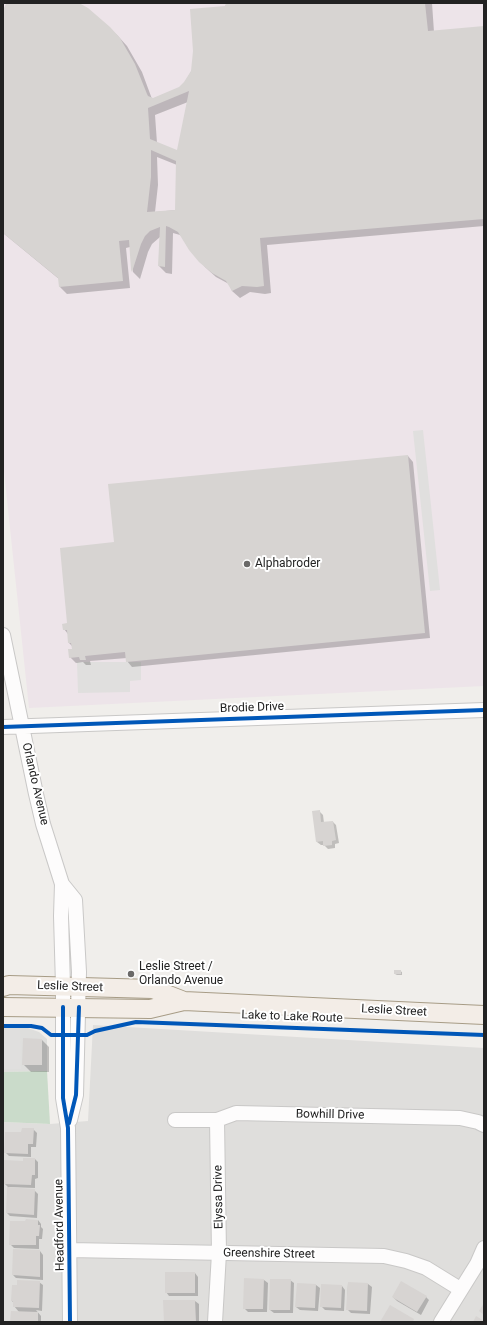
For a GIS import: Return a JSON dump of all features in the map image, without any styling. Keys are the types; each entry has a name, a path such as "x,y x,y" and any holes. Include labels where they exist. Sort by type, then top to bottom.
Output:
{"main road":[{"name":"Leslie Street","path":"3,987 9,985 153,989 184,1001"},
{"name":"Leslie Street","path":"3,1006 150,1009 184,1001 484,1015"}],"street":[{"name":"Orlando Avenue","path":"3,635 43,824 62,884 75,900 71,1007"},
{"name":"Brodie Drive","path":"3,727 484,710"},
{"name":"Headford Avenue","path":"70,1322 68,1128 63,1098 71,1007"},
{"name":"Bowhill Drive","path":"175,1120 217,1120 236,1113 252,1113 460,1118 484,1125"},
{"name":"Elyssa Drive","path":"215,1322 219,1253 217,1120"},
{"path":"441,1322 460,1289 477,1264 484,1248"},
{"name":"Greenshire Street","path":"70,1250 384,1256 406,1261 426,1268 460,1289"}],"shaded area":[{"path":"3,3 484,3 484,686 29,708 3,462"},
{"path":"423,430 440,590 430,591 413,431"},
{"path":"77,662 141,662 141,680 130,681 130,692 78,693"},
{"path":"93,1025 484,1048 484,1322 3,1322 3,1122 50,1124 88,1121"},
{"path":"3,1027 28,1028 39,1032 47,1039 47,1071 3,1072"},
{"path":"3,1030 20,1030 21,1069 3,1069"}],"green space":[{"path":"47,1071 50,1124 3,1122 3,1072"}],"building":[{"path":"5,3 79,3 88,8 120,38 135,64 148,96 153,98 179,87 191,71 193,51 190,9 225,6 226,3 425,3 428,31 484,26 484,219 260,238 264,286 242,286 232,291 226,281 212,273 199,262 189,250 178,232 166,226 165,267 158,266 160,227 150,231 145,236 132,272 129,240 119,241 123,281 59,287 58,278 3,233 3,10 6,4","holes":["189,91 177,150 150,139 148,108","151,150 176,161 175,210 147,212 151,177"]},
{"path":"408,455 425,633 126,662 125,652 85,656 86,660 80,660 79,657 69,658 68,649 72,649 71,643 68,643 67,630 63,630 62,624 67,623 60,548 114,542 108,484"},
{"path":"320,810 321,822 333,821 336,840 332,841 332,845 323,846 323,841 316,842 312,811"},
{"path":"394,970 401,970 401,974 394,974"},
{"path":"23,1038 42,1039 42,1065 22,1065"},
{"path":"22,1128 34,1128 33,1144 28,1144 28,1154 4,1153 5,1132 21,1132"},
{"path":"23,1158 35,1158 35,1175 32,1175 31,1185 3,1184 4,1160 23,1161"},
{"path":"7,1187 35,1189 34,1215 6,1213"},
{"path":"26,1219 38,1220 38,1225 40,1225 39,1236 36,1236 36,1245 9,1245 10,1221 25,1221"},
{"path":"13,1249 40,1250 40,1277 12,1275"},
{"path":"165,1272 195,1272 195,1293 165,1293"},
{"path":"244,1278 264,1279 263,1309 243,1309"},
{"path":"270,1279 291,1279 290,1310 269,1310"},
{"path":"17,1280 40,1281 39,1308 13,1307 13,1301 11,1301 12,1285 17,1285"},
{"path":"401,1281 427,1296 417,1312 392,1297"},
{"path":"348,1282 368,1283 367,1311 346,1310"},
{"path":"297,1283 316,1284 315,1308 295,1307"},
{"path":"321,1284 342,1285 341,1308 320,1307"},
{"path":"163,1300 195,1300 196,1322 164,1322"},
{"path":"484,1303 484,1315 479,1311"},
{"path":"390,1305 414,1319 413,1322 380,1322"},
{"path":"11,1311 38,1312 38,1322 10,1322"},
{"path":"476,1316 484,1321 484,1322 473,1322"}],"cycle path":[{"path":"3,727 484,710"},
{"path":"63,1007 63,1098 68,1128 70,1322"},
{"path":"69,1123 76,1095 79,1007"},
{"name":"Lake to Lake Route","path":"3,1026 31,1026 42,1028 51,1035 87,1035 95,1031 136,1022 484,1035"}],"place":[{"name":"Alphabroder","path":"247,564"},
{"name":"Leslie Street / Orlando Avenue","path":"131,974"}]}
